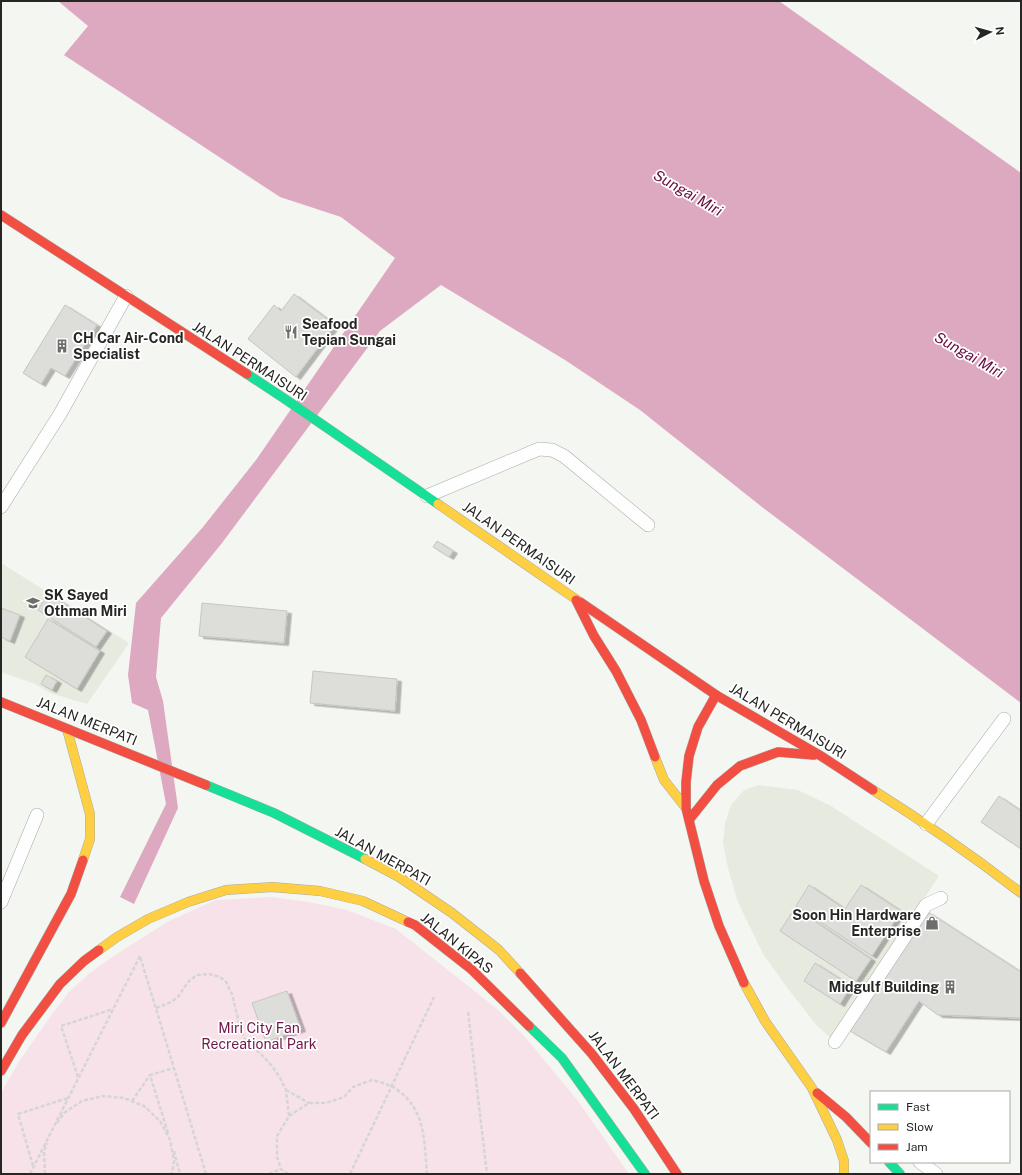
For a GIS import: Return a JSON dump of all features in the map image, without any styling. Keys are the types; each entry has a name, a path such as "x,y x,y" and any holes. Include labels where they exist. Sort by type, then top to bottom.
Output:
{"street":[{"name":"JALAN PERMAISURI","path":"1,215 285,399 716,695 821,756 926,824 1021,893"},
{"path":"576,599 594,636 616,671 641,720 664,780 686,808"},
{"path":"716,695 698,726 689,756 686,782 686,808 704,881 719,926 740,976 765,1021 812,1088 837,1140 844,1161 844,1174"},
{"name":"JALAN MERPATI","path":"1,702 120,749 274,814 399,878 452,912 499,950 592,1054 634,1109 677,1174"},
{"path":"1,1024 4,1012 71,894 90,839 90,814 67,729"},
{"path":"689,820 717,785 740,766 778,752 821,756"},
{"name":"JALAN KIPAS","path":"1,1071 22,1035 60,984 84,961 117,937 148,919 188,902 226,890 272,887 320,891 363,901 415,925 471,969 562,1058 645,1174"},
{"path":"812,1088 846,1117 870,1143"},
{"path":"890,1163 900,1174"}],"lane":[{"path":"1,507 60,414 126,296"},
{"path":"427,496 539,449 552,450 564,456 648,525"},
{"path":"926,824 1004,719"},
{"path":"1,902 37,815"},
{"path":"835,1042 926,906 941,898"},
{"path":"846,1117 870,1127"},
{"path":"921,1163 936,1174"}],"path":[{"path":"30,1174 140,956 206,1174"},
{"path":"156,1008 178,998 188,982 197,976 208,974 220,977 226,982 232,994 240,1027 245,1040 272,1066 286,1090 289,1116"},
{"path":"350,1174 434,997"},
{"path":"79,1078 62,1026 113,1009"},
{"path":"468,1012 487,1174"},
{"path":"240,1027 258,1021"},
{"path":"132,1101 150,1075 174,1068"},
{"path":"150,1075 180,1174"},
{"path":"286,1090 309,1103 326,1103 344,1097 353,1088 372,1080 392,1087 405,1096 419,1115 425,1137 427,1174"},
{"path":"45,1174 44,1151 52,1131 64,1113 82,1101 103,1096 124,1098 144,1106 160,1121 170,1140 174,1161 172,1174"},
{"path":"34,1167 18,1114 68,1098"},
{"path":"288,1174 281,1169 277,1157 277,1136 289,1116 309,1103"},
{"path":"269,1174 281,1169"}],"shaded area":[{"name":"SK Sayed Othman Miri","path":"1,563 129,643 87,704 50,693 35,684 1,672"},
{"path":"759,785 798,790 831,806 939,876 832,1039 817,1026 763,954 738,902 728,868 723,843 725,823 731,805 744,790"}],"green space":[{"name":"Miri City Fan Recreational Park","path":"271,897 309,902 347,910 396,929 496,1008 525,1037 578,1101 629,1174 1,1174 1,1093 20,1060 69,992 90,973 112,957 169,921 216,900"}],"water":[{"name":"Sungai Miri","path":"58,1 779,1 1021,173 1021,703 762,507 640,410 565,360 441,285 380,331 222,543 161,618 156,677 163,701 178,808 134,904 120,897 166,804 148,710 132,703 128,675 136,603 203,527 256,460 395,258 341,217 280,197 64,55 88,26"}],"building":[{"name":"Seafood Tepian Sungai","path":"294,294 335,325 296,377 248,339 274,305 281,311"},
{"name":"CH Car Air-Cond Specialist","path":"65,305 97,325 65,376 51,368 41,384 23,373"},
{"path":"437,541 453,551 449,557 433,547"},
{"path":"48,593 107,631 96,647 38,610"},
{"path":"202,603 287,611 284,643 199,636"},
{"path":"1,608 20,615 10,641 1,637"},
{"path":"48,619 100,651 77,689 25,657"},
{"path":"313,671 397,679 395,711 310,703"},
{"path":"46,675 57,681 52,690 41,684"},
{"path":"999,796 1021,811 1021,849 981,822"},
{"path":"809,885 845,909 861,885 901,911 872,956 796,906"},
{"path":"795,908 871,959 856,981 780,931"},
{"name":"Midgulf Building","path":"928,912 1021,972 1021,1018 938,1015 919,1001 886,1052 850,1031"},
{"path":"815,963 851,986 840,1004 804,981"},
{"path":"287,991 301,1029 266,1042 252,1003"}],"traffic: fast":[{"path":"247,374 438,504"},
{"path":"206,785 274,813 365,859"},
{"path":"529,1026 562,1058 645,1174"},
{"path":"890,1163 900,1174"}],"traffic: slow":[{"path":"438,504 580,602"},
{"path":"67,729 90,814 90,839 83,860"},
{"path":"655,757 664,780 686,808"},
{"path":"873,790 911,814 1021,893"},
{"path":"365,859 399,877 452,913 499,950 520,973"},
{"path":"99,950 117,937 148,919 188,902 226,890 272,887 320,891 363,901 408,922"},
{"path":"744,983 765,1021 812,1088 837,1140 844,1161 844,1174"}],"traffic: jam":[{"path":"1,215 247,374"},
{"path":"576,600 594,636 616,671 641,720 655,757"},
{"path":"580,602 716,695 821,756 873,790"},
{"path":"716,695 698,727 689,756 686,782 686,808 704,881 719,926 744,983"},
{"path":"1,702 206,785"},
{"path":"689,820 717,785 740,766 778,752 814,755"},
{"path":"1,1023 71,894 83,860"},
{"path":"408,922 415,925 471,969 529,1026"},
{"path":"1,1071 22,1035 60,984 84,961 99,950"},
{"path":"520,973 592,1054 634,1109 677,1174"},
{"path":"817,1093 846,1117 870,1142"}],"place":[{"name":"Seafood Tepian Sungai","path":"291,332"},
{"name":"CH Car Air-Cond Specialist","path":"62,346"},
{"name":"SK Sayed Othman Miri","path":"33,603"},
{"name":"Soon Hin Hardware Enterprise","path":"932,923"},
{"name":"Midgulf Building","path":"950,987"}]}
